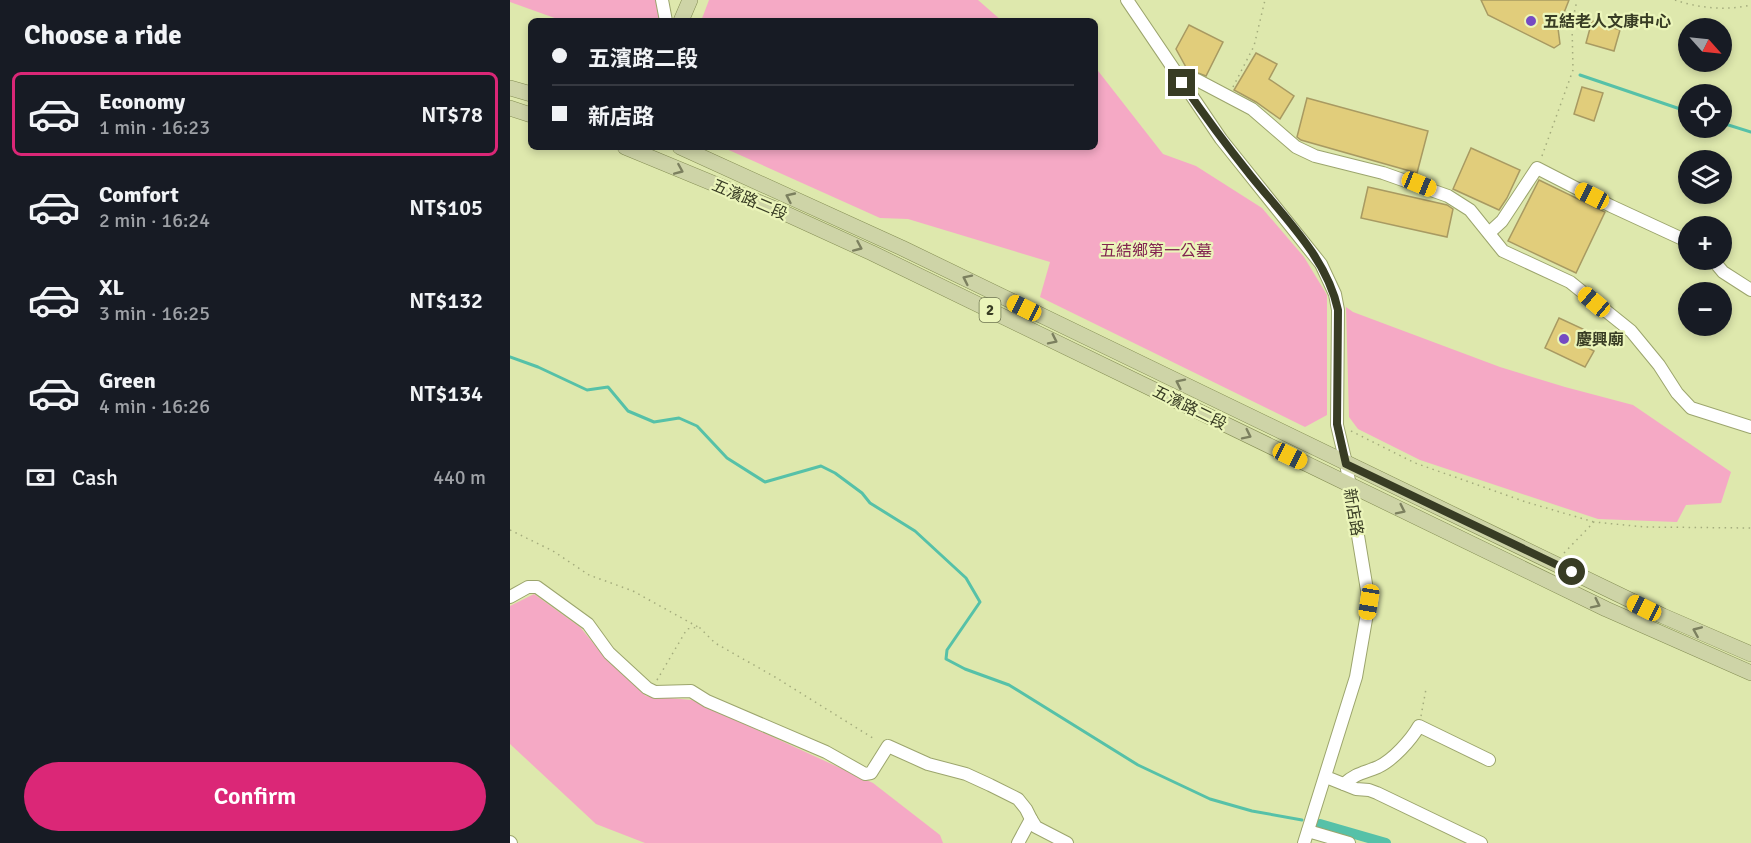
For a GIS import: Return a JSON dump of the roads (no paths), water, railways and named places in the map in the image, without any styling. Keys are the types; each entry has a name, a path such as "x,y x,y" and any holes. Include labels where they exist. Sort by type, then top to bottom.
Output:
{"main road":[{"path":"682,18 690,0"},
{"path":"510,88 528,93"},
{"path":"510,108 528,115"},
{"name":"五濱路二段","path":"632,150 780,211 872,253 1606,609 1751,673"},
{"name":"五濱路二段","path":"687,150 903,248 1663,616 1751,654"}],"street":[{"path":"662,0 665,18"},
{"name":"新店路","path":"1127,0 1221,139 1321,264 1335,294 1338,310 1337,424 1369,602 1356,677 1306,837"},
{"path":"1182,83 1197,80 1252,109 1296,147 1315,156 1383,173 1448,196 1470,210 1503,251 1570,282 1631,331 1659,365 1677,393 1691,408 1751,427"},
{"path":"1489,233 1502,221 1537,168 1678,237"},
{"path":"1721,270 1751,290"},
{"path":"510,597 528,587 537,587 588,624 609,653 647,688 655,692 691,691 707,702 826,752 865,774 872,773 888,747 927,764 966,774 1018,800 1036,827 1067,843"},
{"path":"1344,784 1354,775 1378,767 1389,759 1419,726 1489,760"},
{"path":"1326,777 1377,793 1481,843"},
{"path":"1018,843 1031,819"},
{"path":"1306,837 1349,843"}],"waterway":[{"path":"1580,75 1678,108"},
{"path":"1732,126 1751,132"},
{"path":"510,357 538,367 587,390 608,387 628,411 654,422 679,418 697,426 727,458 765,482 821,466 835,473 862,493 870,503 915,531 966,578 980,602 947,650 946,659 965,669 1009,685 1138,765 1210,799 1252,811 1302,820"},
{"path":"1320,824 1386,843"}],"place":[{"name":"五結老人文康中心","path":"1531,21"},
{"name":"慶興廟","path":"1564,339"}],"park label":[{"name":"五結鄉第一公墓","path":"1156,250"}]}
